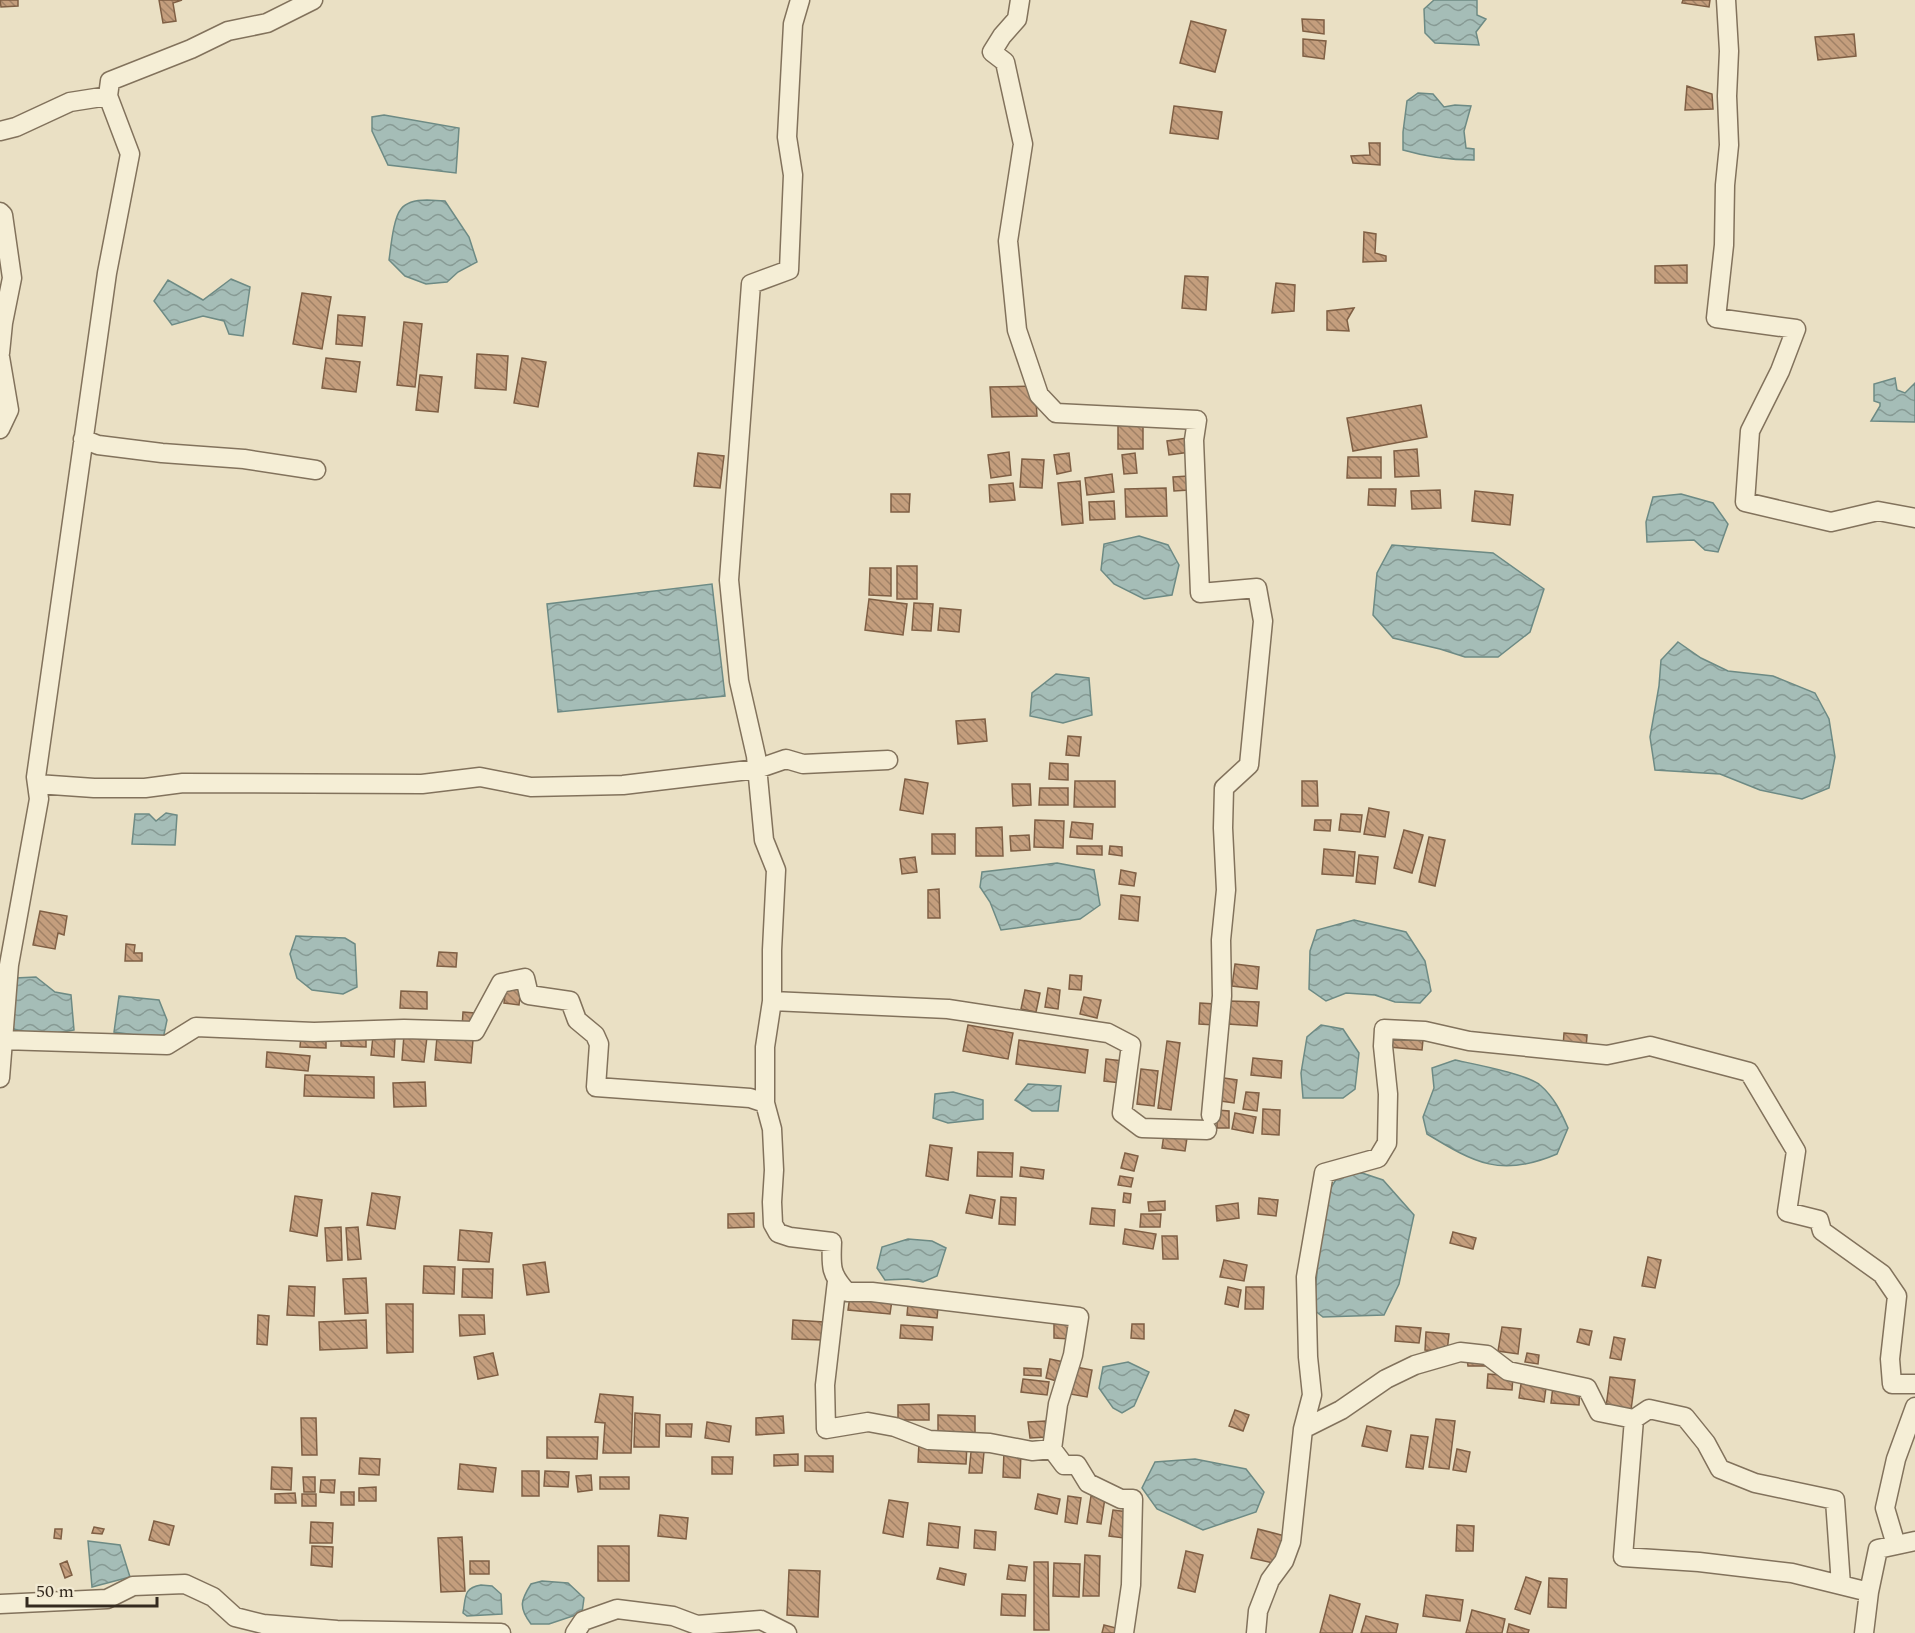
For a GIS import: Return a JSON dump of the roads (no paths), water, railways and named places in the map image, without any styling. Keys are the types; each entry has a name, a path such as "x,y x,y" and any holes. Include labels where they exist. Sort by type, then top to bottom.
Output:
{"street":[{"path":"0,1078 9,965 39,799 36,777 83,439 107,273 130,154 108,96 110,81 191,49 228,31 267,23 314,0"},
{"path":"800,0 793,24 787,136 793,176 789,270 751,284 729,580 739,681 756,756 764,840 776,870 772,1001 765,1047 765,1103 772,1129 774,1170 771,1202 773,1224 778,1233 790,1237 832,1242 831,1268 837,1281 847,1292 872,1292 1079,1317 1073,1355 1058,1404 1052,1449 1064,1465 1077,1466 1088,1483 1121,1499 1133,1499 1131,1585 1124,1633"},
{"path":"772,1001 948,1009 1108,1033 1131,1046 1122,1113 1142,1128 1209,1123 1221,996 1221,940 1226,890 1224,788 1249,765 1263,621 1257,588 1200,593 1194,440 1197,420 1056,413 1039,395 1017,330 1008,241 1023,144 1005,62 992,52 1017,19 1020,0"},
{"path":"1726,0 1729,51 1727,96 1729,145 1725,185 1724,246 1716,318 1796,329 1780,371 1750,431 1745,502 1831,522 1878,511 1915,518"},
{"path":"0,131 70,102 108,96"},
{"path":"0,212 3,215 12,278 3,323 0,355 9,410 0,429"},
{"path":"83,439 98,445 244,459 316,470"},
{"path":"37,784 94,788 144,788 183,783 422,784 480,777 531,787 611,785 757,769 786,759 803,764 888,760"},
{"path":"2,1040 167,1045 195,1027 314,1032 404,1029 475,1031 501,983 525,978 529,995 570,1001 577,1020 595,1035 599,1044 596,1087 750,1098 765,1103"},
{"path":"1256,1633 1258,1611 1270,1580 1284,1561 1291,1542 1303,1429 1312,1395 1308,1357 1306,1276 1324,1173 1378,1158 1387,1143 1388,1094 1383,1046 1384,1029 1425,1031 1469,1041 1607,1055 1650,1046 1749,1072 1796,1151 1787,1212 1819,1220 1822,1231 1882,1274 1897,1296 1890,1359 1892,1384 1915,1384"},
{"path":"837,1281 825,1385 826,1429 868,1422 895,1427 929,1440 990,1443 1032,1450 1052,1449"},
{"path":"1303,1429 1341,1410 1386,1379 1415,1365 1460,1352 1488,1355 1508,1371 1587,1388 1599,1412 1634,1419 1649,1409 1685,1418 1706,1443 1720,1469 1755,1483 1835,1500 1840,1585"},
{"path":"1896,1545 1885,1508 1896,1459 1915,1407"},
{"path":"1634,1419 1623,1557 1699,1562 1792,1573 1869,1592"},
{"path":"1864,1633 1869,1592 1878,1549 1915,1541"},
{"path":"0,1604 107,1599 133,1586 185,1584 213,1597 235,1617 263,1624 337,1630 501,1633"},
{"path":"575,1633 583,1621 594,1625 617,1609 673,1616 697,1625 761,1620 787,1633"}],"water":[{"path":"1434,0 1477,0 1477,15 1486,19 1476,32 1479,45 1435,43 1425,33 1424,9"},
{"path":"1418,93 1433,94 1444,107 1471,106 1464,131 1466,148 1474,149 1474,160 1438,158 1403,150 1407,101"},
{"path":"384,115 459,128 456,173 388,165 372,131 372,117"},
{"path":"427,200 445,201 469,237 477,262 458,272 447,282 426,284 405,276 389,260 394,226 401,209 409,203"},
{"path":"231,279 250,287 243,336 229,334 224,321 203,316 172,325 154,301 168,280 203,300"},
{"path":"1895,378 1897,390 1905,393 1915,383 1915,422 1871,421 1880,406 1880,403 1874,401 1874,384"},
{"path":"1681,494 1713,503 1728,524 1718,552 1705,550 1694,540 1647,542 1646,522 1653,497"},
{"path":"1139,536 1168,545 1179,565 1172,595 1144,599 1114,584 1101,570 1104,544"},
{"path":"1392,545 1493,553 1544,589 1530,632 1498,657 1465,657 1393,638 1373,615 1377,573"},
{"path":"712,584 725,696 558,712 547,604"},
{"path":"1678,642 1701,658 1728,671 1773,676 1815,693 1829,719 1835,757 1829,788 1802,799 1760,790 1720,774 1655,770 1650,737 1661,660"},
{"path":"1056,674 1089,678 1092,715 1063,723 1030,716 1032,693"},
{"path":"166,813 177,815 175,845 132,844 135,814 149,814 156,821"},
{"path":"1057,863 1094,870 1100,905 1080,919 1001,930 990,902 980,887 982,872"},
{"path":"1354,920 1406,932 1425,961 1431,991 1420,1003 1395,1002 1375,995 1346,993 1326,1001 1309,989 1310,951 1317,930"},
{"path":"296,936 345,938 355,944 357,987 343,994 312,990 297,978 290,954"},
{"path":"36,977 55,992 71,995 74,1030 42,1033 10,1028 15,978"},
{"path":"119,996 159,1000 167,1020 163,1039 114,1032"},
{"path":"1321,1025 1343,1029 1359,1053 1355,1089 1343,1098 1303,1098 1301,1073 1307,1037"},
{"path":"1455,1060 1513,1073 1540,1085 1553,1100 1568,1128 1557,1154 1520,1165 1489,1164 1460,1153 1427,1134 1423,1117 1434,1088 1432,1068"},
{"path":"1028,1084 1061,1086 1058,1111 1032,1111 1015,1100"},
{"path":"953,1092 983,1100 983,1119 948,1123 933,1118 935,1094"},
{"path":"1362,1173 1383,1180 1414,1215 1399,1284 1384,1315 1323,1317 1314,1310 1320,1232 1328,1192 1339,1175"},
{"path":"908,1239 932,1241 946,1248 937,1276 923,1282 908,1279 885,1280 877,1268 882,1247"},
{"path":"1128,1362 1149,1372 1134,1406 1122,1413 1113,1408 1099,1388 1103,1367"},
{"path":"1195,1459 1246,1469 1264,1492 1256,1512 1203,1530 1157,1509 1142,1488 1155,1462"},
{"path":"88,1541 120,1545 130,1577 92,1587"},
{"path":"542,1581 568,1583 584,1598 582,1613 549,1624 531,1624 524,1613 523,1599 531,1584"},
{"path":"481,1585 492,1586 501,1594 502,1614 467,1616 463,1613 468,1591"}]}
